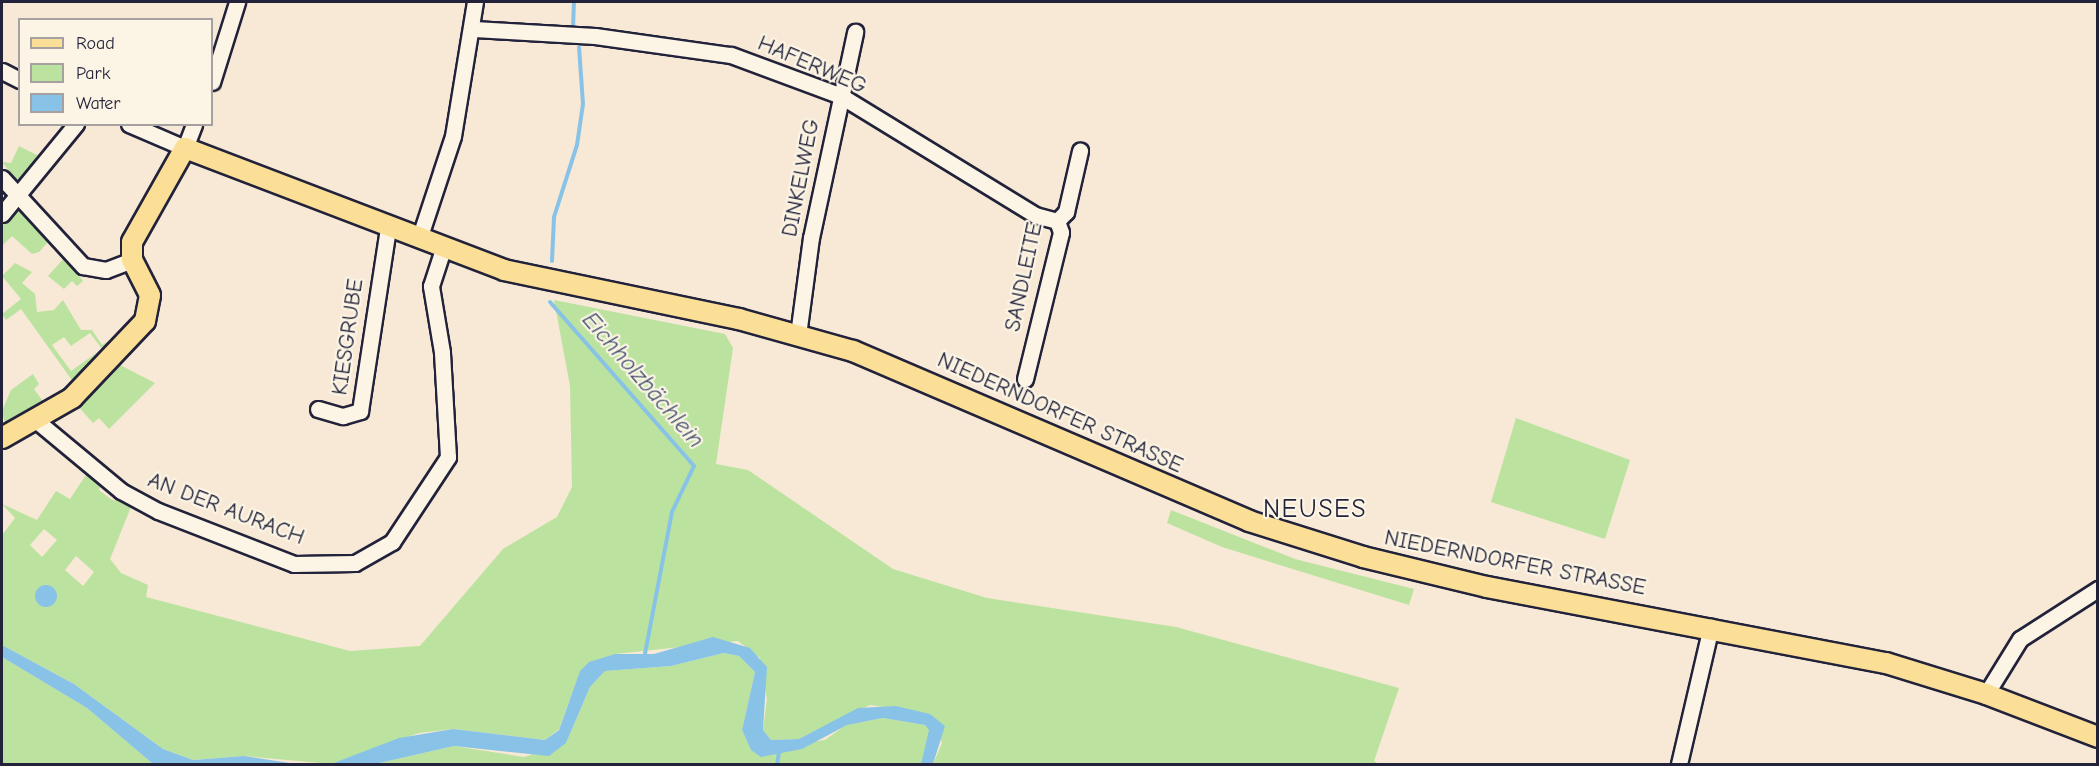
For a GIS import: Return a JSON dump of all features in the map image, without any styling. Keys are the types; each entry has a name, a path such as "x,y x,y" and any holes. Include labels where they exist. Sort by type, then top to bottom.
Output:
{"main road":[{"name":"NIEDERNDORFER STRASSE","path":"185,148 504,270 699,310 798,335 907,372 1249,521 1421,573 1712,627 1886,663 1986,694 2097,737"},
{"path":"2,438 38,422 72,398 146,321 150,295 132,260 137,229 185,148"}],"street":[{"path":"213,79 237,2"},
{"path":"419,238 453,136 474,29 475,2"},
{"name":"HAFERWEG","path":"474,29 595,36 731,55 841,96 1035,215 1057,221"},
{"name":"DINKELWEG","path":"798,335 841,96 855,32"},
{"path":"2,71 18,79"},
{"path":"2,214 20,195 74,126"},
{"path":"134,126 185,148 193,126"},
{"name":"SANDLEITE","path":"1025,379 1061,232 1057,221 1066,212 1080,151"},
{"path":"2,178 83,266 106,270 132,260"},
{"name":"KIESGRUBE","path":"318,410 343,416 360,411 388,226"},
{"name":"AN DER AURACH","path":"38,422 121,491 158,511 294,564 355,563 392,542 448,457 442,352 431,286 443,248"},
{"path":"1986,694 2020,639 2097,589"},
{"path":"1678,765 1712,627"}],"green space":[{"path":"19,146 39,156 18,182 2,162 11,163"},
{"path":"13,205 48,242 39,252 32,254 12,236 2,246 2,217"},
{"path":"65,257 83,281 77,286 72,281 64,289 48,276"},
{"path":"15,263 32,272 22,283 35,294 37,312 54,310 63,300 81,330 92,330 102,345 110,340 114,347 74,383 21,309 6,320 2,314 21,299 2,276","holes":["90,333 102,349 71,371 52,345 64,337 71,346"]},
{"path":"554,300 725,334 733,348 716,464 748,470 893,569 987,598 1176,627 1399,688 1374,761 1379,764 933,764 942,743 930,714 870,705 799,739 771,740 763,730 767,699 760,658 738,641 615,654 580,672 559,729 545,740 453,729 419,733 331,764 244,756 193,760 163,749 74,684 2,645 2,535 15,518 2,504 37,520 56,491 70,499 90,469 102,480 99,490 112,500 133,502 110,559 121,573 148,585 146,597 350,651 420,646 503,549 557,517 572,487 570,386","holes":["44,529 57,540 42,557 30,545","76,556 94,572 83,586 65,570"]},
{"path":"118,364 155,383 109,429 99,418 93,423 76,404"},
{"path":"33,374 39,384 34,389 45,404 5,424 2,411 11,390"},
{"path":"1516,418 1630,460 1605,539 1491,502"},
{"path":"1171,510 1295,559 1414,589 1409,605 1222,547 1167,523"},
{"path":"724,653 739,656 755,672 742,730 751,750 825,740 846,725 883,718 925,725 930,730 927,755 921,764 375,764 454,746 524,757 566,743 590,687 605,671 671,666"},
{"path":"2,657 87,708 153,764 2,764"}],"water":[{"path":"46,585 54,588 57,596 54,604 46,607 38,604 35,596 38,588"},
{"path":"713,637 750,648 767,667 763,730 771,740 799,739 858,708 896,706 930,714 945,726 933,764 921,764 929,730 925,725 883,718 847,725 802,749 761,757 751,750 742,730 755,672 739,656 724,653 671,666 605,671 590,687 566,743 549,756 454,746 375,764 331,764 399,738 453,729 545,740 559,730 580,671 589,662 615,654 654,654"},
{"path":"2,645 74,684 163,749 193,760 244,756 296,764 153,764 87,708 2,657"}],"waterway":[{"name":"Eichholzbächlein","path":"573,29 574,2"},
{"name":"Eichholzbächlein","path":"552,261 554,217 577,145 583,104 579,47"},
{"name":"Eichholzbächlein","path":"550,302 694,466 672,512 644,659"},
{"path":"777,764 779,753"}],"district":[{"name":"NEUSES","path":"1315,510"}]}
